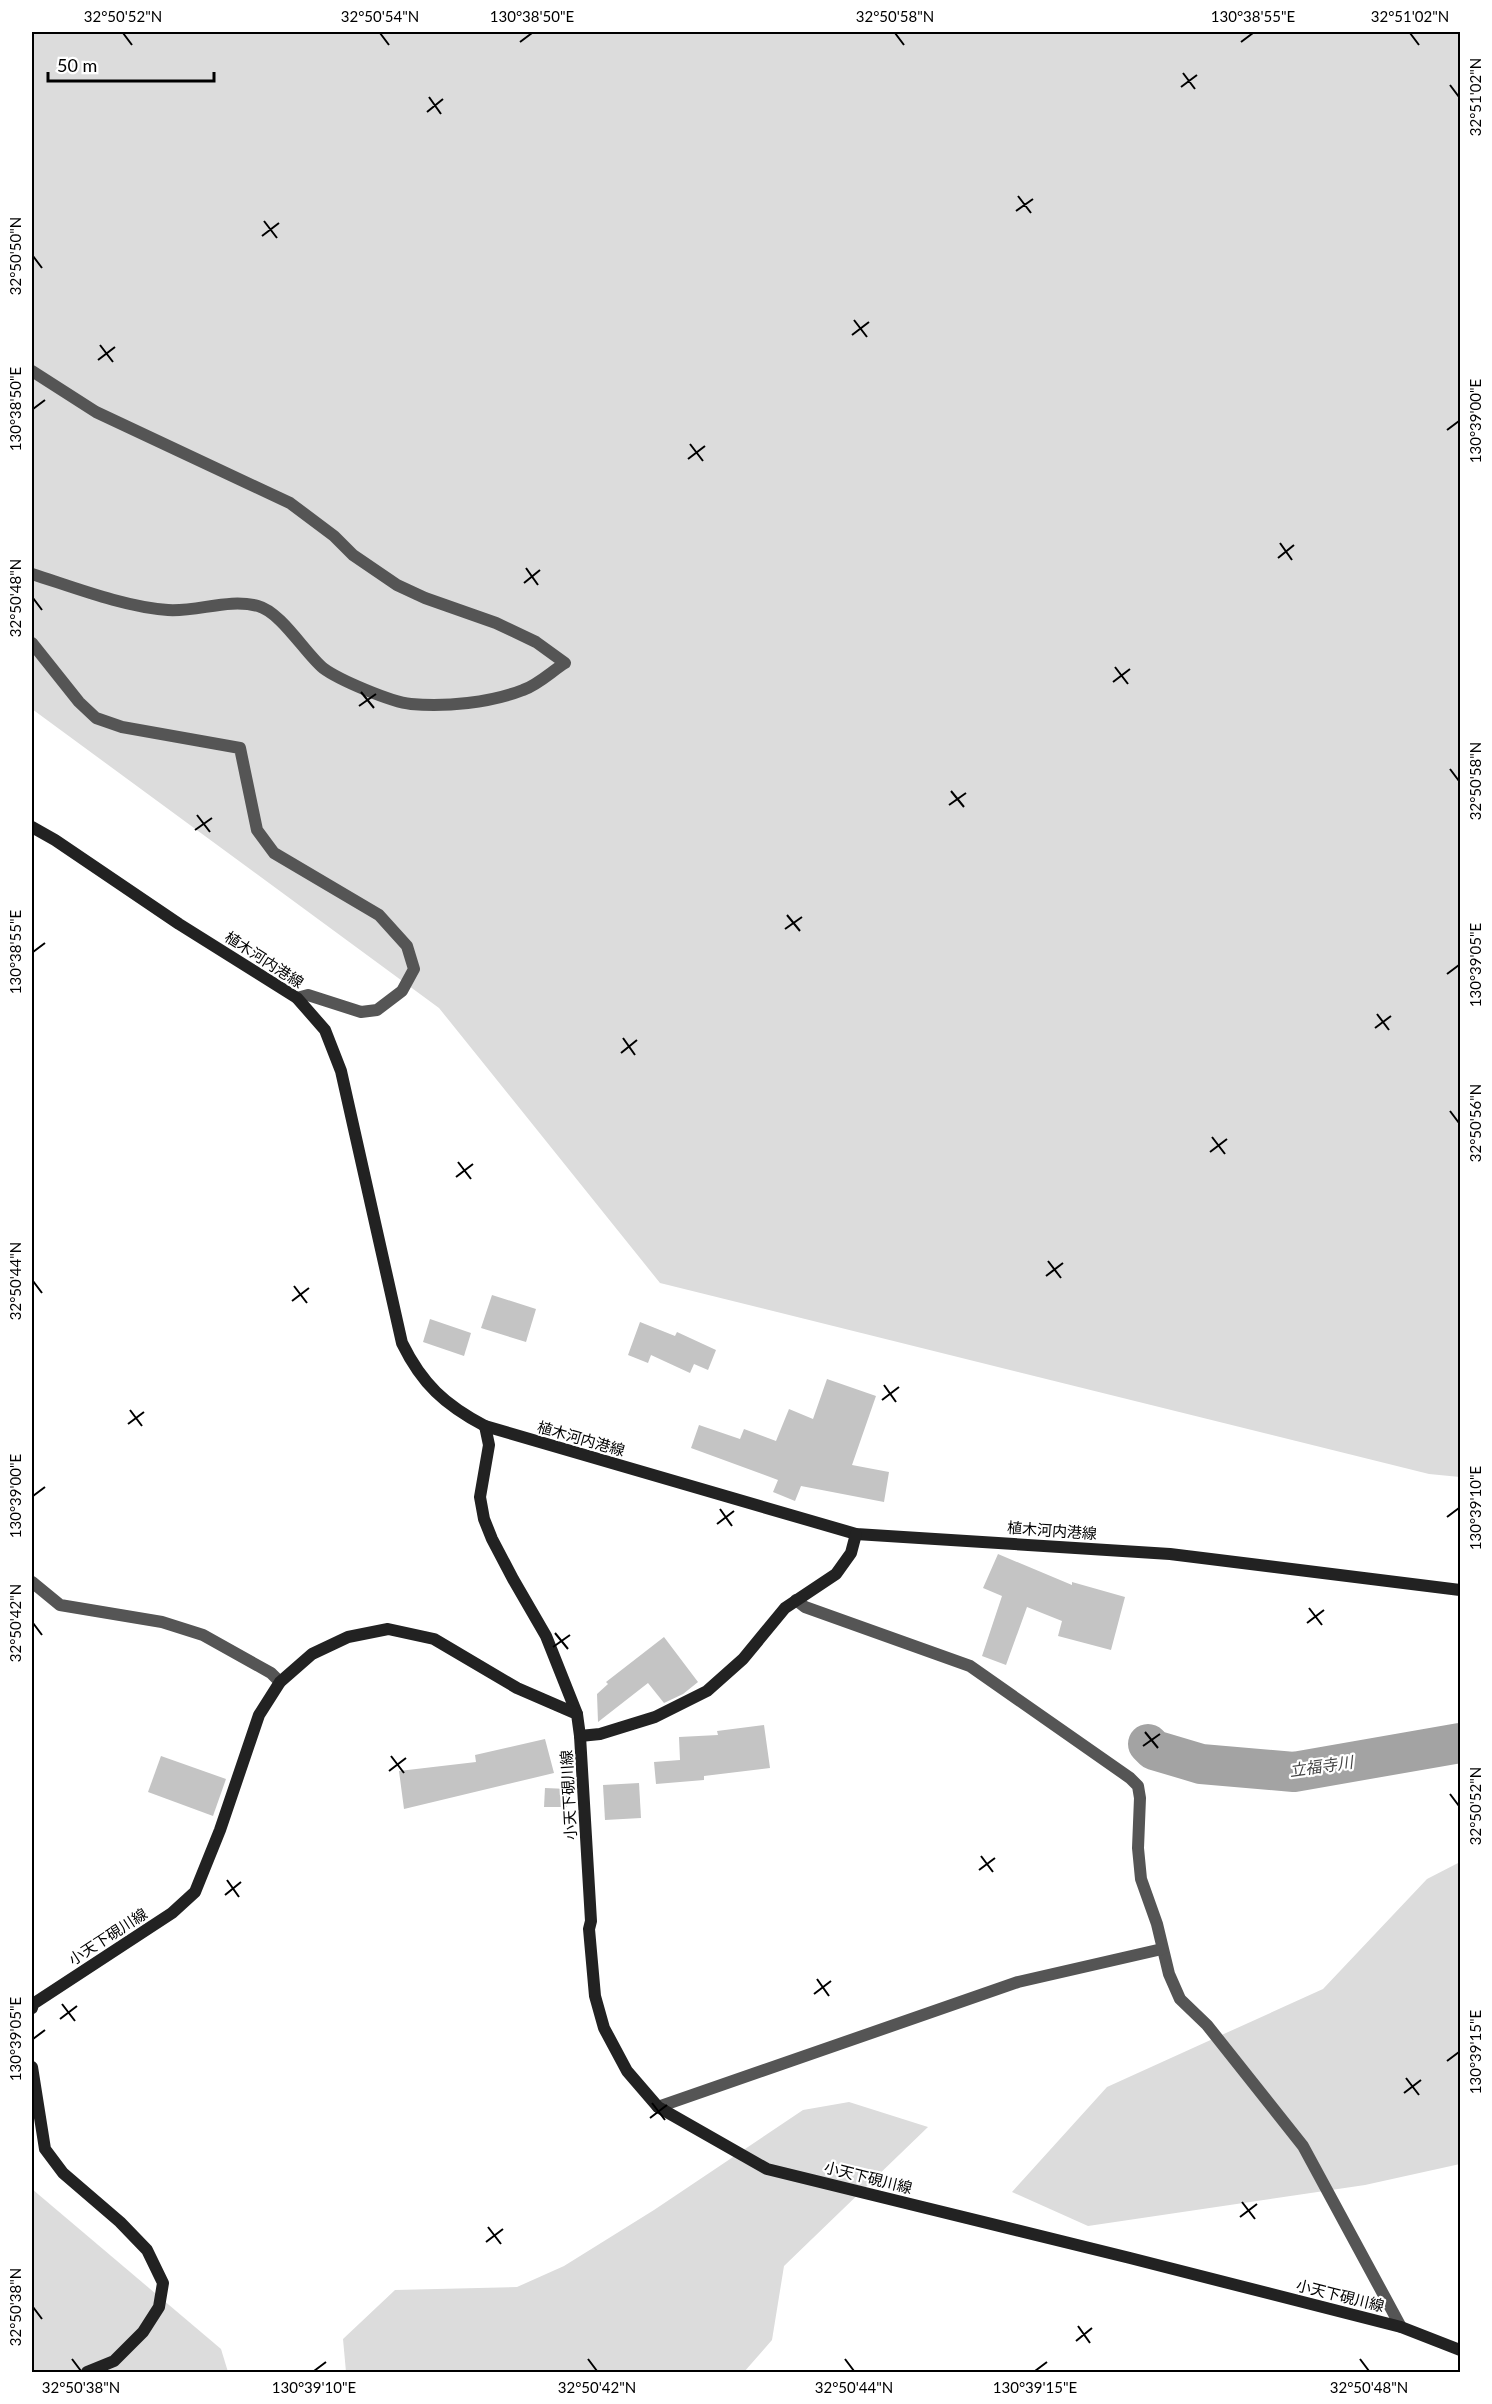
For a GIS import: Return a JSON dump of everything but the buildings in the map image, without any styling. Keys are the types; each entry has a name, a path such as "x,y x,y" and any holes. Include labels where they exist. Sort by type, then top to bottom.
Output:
{"main road":[{"name":"植木河内港線","path":"32,827 55,840 179,924 297,998 325,1030 341,1071 402,1343 414,1366 442,1400 485,1426 856,1534 1170,1554 1461,1590"},
{"path":"485,1426 489,1445 480,1497 484,1519 513,1579 546,1636 577,1714"},
{"name":"小天下硯川線","path":"580,1736 600,1734 655,1717 707,1691 743,1659 785,1608 836,1574 851,1553 856,1534"},
{"name":"小天下硯川線","path":"32,2004 172,1913 195,1892 220,1830 259,1715 280,1682 312,1654 348,1637 388,1629 434,1640 516,1688 577,1714 595,1996 604,2028 627,2071 658,2107 767,2169 1401,2327 1461,2350"},
{"path":"32,2067 45,2149 63,2173 120,2222 147,2250 163,2283 159,2307 143,2332 114,2361 87,2373"}],"street":[{"path":"32,370 96,412 290,503 334,536 353,555 397,585 424,598 496,623 536,642 565,663 525,690 477,702 410,704 354,686 323,667 288,628 261,607 240,602 195,609 167,610 112,599 32,574"},
{"path":"32,644 79,702 96,718 122,727 240,748 256,830 274,853 379,915 407,946 414,969 402,991 377,1010 361,1012 308,995 297,998"},
{"path":"32,1582 60,1605 162,1622 203,1635 271,1673 280,1682"},
{"path":"796,1600 805,1607 970,1666 1130,1778 1138,1786 1140,1798 1138,1848 1141,1879 1180,1999 1207,2025 1303,2146 1401,2327"},
{"path":"658,2107 1018,1982 1162,1949"}],"shaded area":[{"path":"32,32 1460,32 1460,1477 1429,1474 660,1283 439,1008 32,709"},
{"path":"1460,1862 1460,2164 1365,2185 1088,2226 1012,2192 1107,2087 1323,1989 1427,1879"},
{"path":"849,2102 928,2127 784,2266 772,2340 744,2372 346,2372 343,2339 395,2290 517,2287 564,2266 654,2210 803,2110"},
{"path":"32,2189 221,2349 228,2372 32,2372"}],"waterway":[{"name":"立福寺川","path":"1148,1744 1154,1750 1201,1764 1294,1772 1460,1743"}]}
